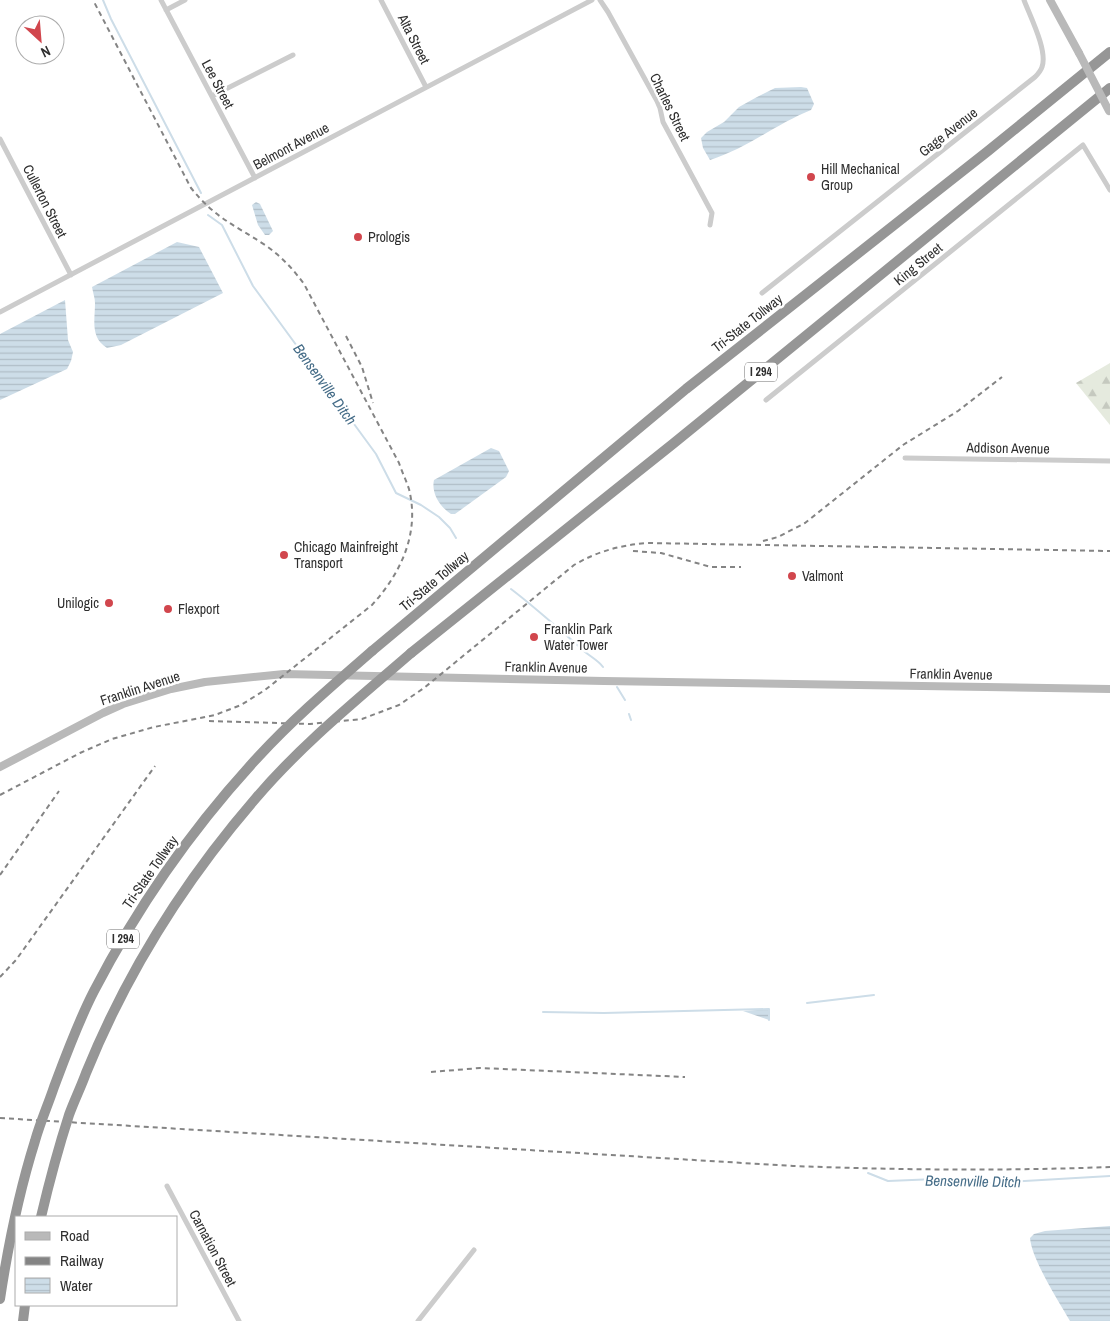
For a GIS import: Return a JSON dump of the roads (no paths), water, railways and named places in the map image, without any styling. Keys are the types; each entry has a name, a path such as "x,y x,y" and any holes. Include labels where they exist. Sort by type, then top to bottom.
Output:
{"highway":[{"name":"Tri-State Tollway","path":"16,1216 35,1142 69,1046 93,992 128,930 162,878 202,823 259,756 308,707 686,389 988,151 1110,52"},
{"name":"I 294","path":"41,1216 52,1172 70,1114 93,1056 118,1001 163,921 212,852 256,797 344,711 411,653 666,449 1110,88"},
{"name":"Tri-State Tollway","path":"0,1299 15,1221"},
{"path":"23,1321 25,1306"}],"main road":[{"path":"1050,0 1110,112"},
{"name":"Franklin Avenue","path":"0,767 104,712 123,704 171,689 205,682 284,674 604,681 1110,688"}],"street":[{"name":"Lee Street","path":"161,0 255,178"},
{"path":"166,10 185,0"},
{"name":"Alta Street","path":"381,0 426,88"},
{"name":"Belmont Avenue","path":"0,312 592,0"},
{"name":"Charles Street","path":"600,0 657,101 663,122 712,213 710,225"},
{"name":"Gage Avenue","path":"762,293 1035,77 1042,68 1044,58 1024,0"},
{"path":"212,96 293,55"},
{"name":"Cullerton Street","path":"0,139 70,274"},
{"name":"King Street","path":"766,400 1083,146 1110,190"},
{"name":"Addison Avenue","path":"905,458 1110,461"},
{"name":"Carnation Street","path":"167,1186 240,1321"},
{"path":"418,1321 474,1250"}],"water":[{"path":"775,88 807,88 814,104 811,110 736,150 710,160 703,148 701,138 707,132 724,122 739,107"},
{"path":"256,202 260,204 273,231 269,235 265,235 258,225 252,205"},
{"path":"177,242 199,247 223,293 121,345 107,348 98,339 96,334 94,322 95,301 92,287"},
{"path":"65,300 68,340 73,352 67,369 0,400 0,334"},
{"path":"491,448 499,451 509,471 506,477 455,514 451,514 443,508 435,495 434,480"},
{"path":"769,1009 769,1020 743,1011"},
{"path":"1110,1226 1110,1321 1070,1321 1040,1268 1030,1238 1034,1234 1045,1231"}],"waterway":[{"name":"Bensenville Ditch","path":"103,0 201,193"},
{"name":"Bensenville Ditch","path":"208,215 222,225 253,286 376,454 396,493 421,505 439,517 450,528 456,538"},
{"name":"Bensenville Ditch","path":"511,589 603,667"},
{"name":"Bensenville Ditch","path":"617,687 625,700"},
{"name":"Bensenville Ditch","path":"629,714 631,720"},
{"path":"807,1003 874,995"},
{"path":"543,1012 604,1013 769,1009 769,1020"},
{"name":"Bensenville Ditch","path":"868,1173 888,1181 936,1179 990,1183 1110,1176"}],"railway":[{"path":"0,795 80,753 112,739 154,727 215,715 241,705 265,690 372,605 392,580 399,566 406,551 412,521 409,489 399,463 304,284 276,254 217,214 191,188 93,0"},
{"path":"346,336 362,367 373,403"},
{"path":"763,541 778,537 805,523 903,445 958,411 1002,377"},
{"path":"209,721 310,724 362,719 399,705 424,688 574,565 601,552 628,545 648,543 1110,551"},
{"path":"633,551 661,553 711,567 741,567"},
{"path":"0,977 16,960 155,766"},
{"path":"0,875 59,791"},
{"path":"431,1072 480,1068 685,1077"},
{"path":"0,1118 793,1166 952,1170 1110,1167"}],"place":[{"name":"Hill Mechanical Group","path":"811,177"},
{"name":"Prologis","path":"358,237"},
{"name":"Chicago Mainfreight Transport","path":"284,555"},
{"name":"Valmont","path":"792,576"},
{"name":"Unilogic","path":"109,603"},
{"name":"Flexport","path":"168,609"},
{"name":"Franklin Park Water Tower","path":"534,637"}]}
